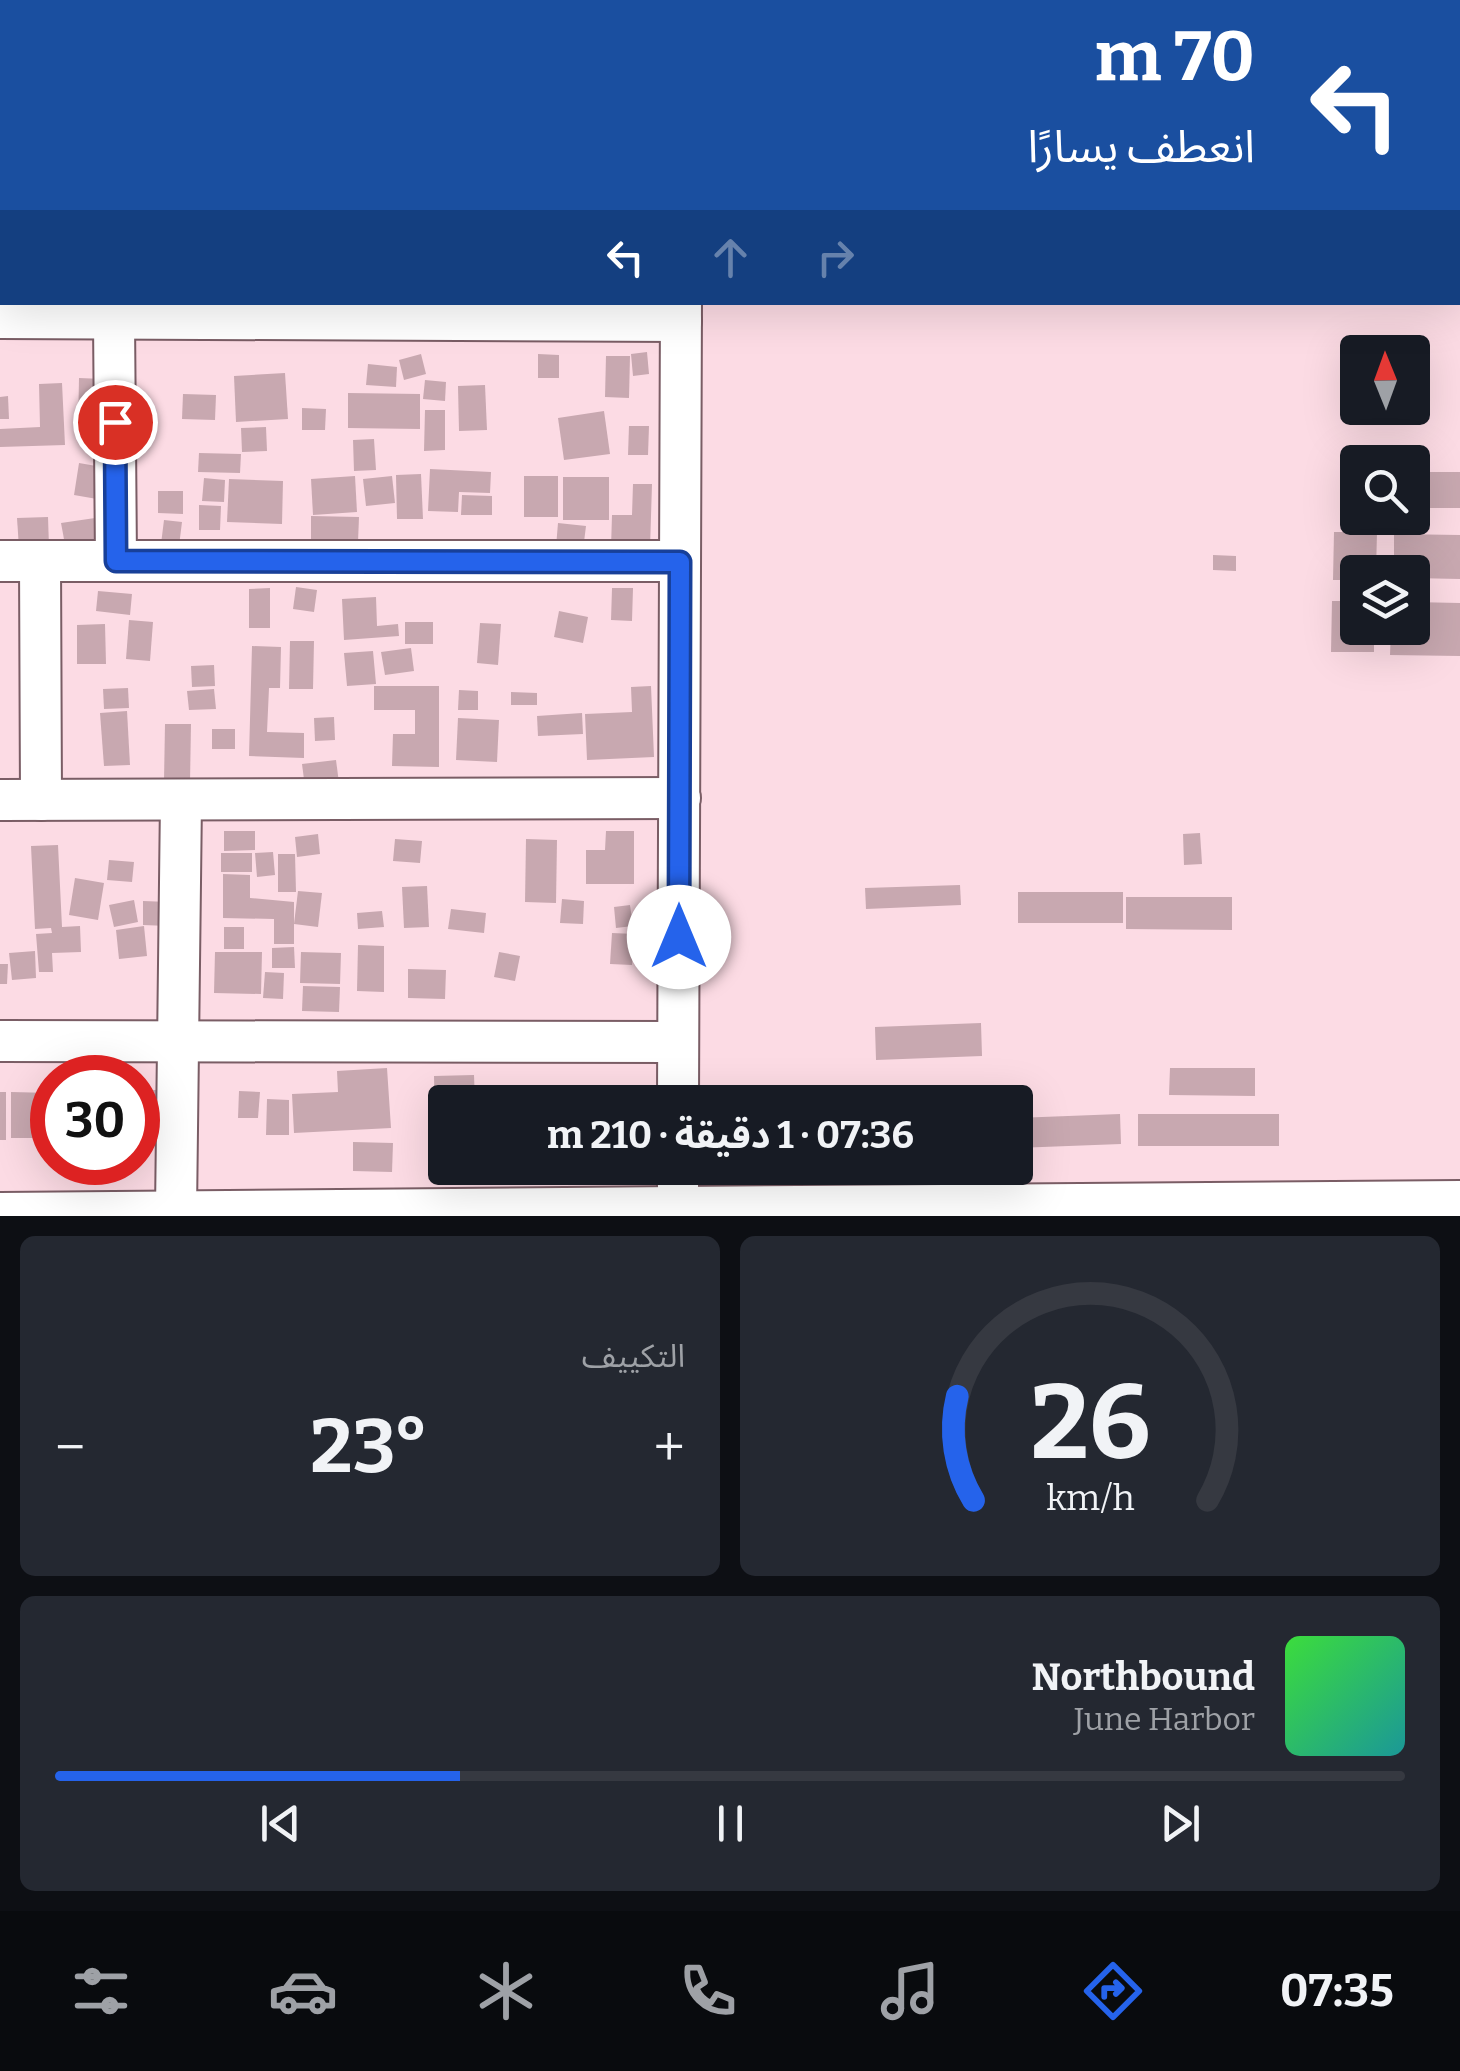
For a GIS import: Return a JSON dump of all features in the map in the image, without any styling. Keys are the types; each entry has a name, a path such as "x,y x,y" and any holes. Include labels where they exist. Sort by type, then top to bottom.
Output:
{"street":[{"path":"0,318 681,312 678,1085"},
{"path":"114,319 116,561"},
{"path":"0,561 680,562"},
{"path":"40,561 41,800"},
{"path":"0,800 680,798"},
{"path":"176,1211 181,800"},
{"path":"0,1041 678,1042"},
{"path":"0,1213 698,1199 1322,1209 1460,1201"}],"building":[{"path":"647,352 649,374 633,376 631,354"},
{"path":"421,354 426,374 404,380 399,360"},
{"path":"538,354 559,355 559,378 538,378"},
{"path":"606,356 630,356 629,398 605,397"},
{"path":"368,364 397,367 396,387 366,385"},
{"path":"285,373 288,419 236,422 234,376"},
{"path":"79,378 103,379 102,430 78,430"},
{"path":"425,380 446,382 445,401 423,399"},
{"path":"62,383 65,445 0,447 0,429 40,427 39,384"},
{"path":"485,385 487,430 459,431 458,386"},
{"path":"348,393 420,394 420,429 348,428"},
{"path":"183,394 216,395 215,420 182,419"},
{"path":"8,396 9,419 0,419 0,397"},
{"path":"302,408 326,409 325,430 302,430"},
{"path":"425,410 445,410 445,450 424,451"},
{"path":"604,411 610,454 564,460 558,418"},
{"path":"629,426 649,426 648,455 628,455"},
{"path":"266,427 267,451 242,452 241,428"},
{"path":"374,439 376,470 354,471 353,440"},
{"path":"199,453 241,454 240,473 198,472"},
{"path":"79,463 102,467 97,499 74,495"},
{"path":"430,469 491,472 490,493 459,492 458,512 428,511"},
{"path":"1430,472 1460,472 1460,508 1430,508"},
{"path":"421,474 423,519 397,519 396,475"},
{"path":"355,476 357,512 313,515 311,479"},
{"path":"392,476 395,503 366,506 363,479"},
{"path":"524,476 558,476 558,517 524,517"},
{"path":"563,477 609,477 609,520 563,520"},
{"path":"204,478 225,480 224,502 202,501"},
{"path":"229,479 283,481 282,524 227,522"},
{"path":"633,484 652,484 650,549 611,548 612,515 632,515"},
{"path":"158,491 183,491 183,514 158,513"},
{"path":"462,495 492,496 492,515 461,515"},
{"path":"199,505 221,506 220,530 199,530"},
{"path":"311,516 359,517 358,542 311,542"},
{"path":"48,517 49,547 19,548 17,518"},
{"path":"95,518 99,544 66,550 61,523"},
{"path":"164,520 182,522 179,546 161,544"},
{"path":"558,523 586,526 583,550 556,547"},
{"path":"1334,532 1377,535 1376,555 1340,555 1340,580 1333,580"},
{"path":"1394,535 1460,535 1460,579 1430,578 1430,555 1394,555"},
{"path":"1213,555 1236,556 1236,571 1213,570"},
{"path":"296,587 317,590 314,612 293,609"},
{"path":"270,588 270,628 249,628 249,589"},
{"path":"612,588 633,588 632,621 611,620"},
{"path":"98,591 132,594 130,615 96,611"},
{"path":"376,597 377,626 398,624 399,636 344,640 342,599"},
{"path":"1332,601 1340,601 1340,645 1374,645 1374,652 1331,652"},
{"path":"1430,602 1460,603 1460,656 1390,655 1390,645 1430,645"},
{"path":"559,611 588,617 583,643 554,637"},
{"path":"129,620 153,622 150,661 126,659"},
{"path":"405,622 433,622 433,644 405,644"},
{"path":"480,623 501,624 498,665 477,663"},
{"path":"105,624 106,664 77,664 77,625"},
{"path":"290,641 314,641 313,689 289,689"},
{"path":"252,646 281,647 280,688 269,688 267,732 304,733 304,758 249,756"},
{"path":"411,648 414,671 385,675 381,652"},
{"path":"373,651 376,684 347,686 344,653"},
{"path":"214,665 215,686 192,687 191,666"},
{"path":"374,686 439,686 439,767 392,766 393,734 415,734 415,710 374,710"},
{"path":"651,686 654,757 587,760 585,714 632,712 631,687"},
{"path":"128,688 129,708 104,709 103,689"},
{"path":"214,689 216,709 189,710 187,691"},
{"path":"459,690 478,691 478,710 458,710"},
{"path":"511,692 537,693 537,705 511,705"},
{"path":"127,711 130,765 104,766 100,713"},
{"path":"582,713 583,734 538,736 537,716"},
{"path":"334,717 335,740 315,741 314,718"},
{"path":"458,718 499,720 497,762 456,760"},
{"path":"165,724 191,724 190,782 164,781"},
{"path":"212,729 235,729 235,749 212,749"},
{"path":"336,760 339,783 305,787 302,764"},
{"path":"224,831 255,831 255,850 224,851"},
{"path":"606,831 634,831 634,884 586,884 586,850 605,850"},
{"path":"1200,833 1202,864 1184,865 1183,834"},
{"path":"318,834 320,854 297,857 295,837"},
{"path":"395,839 422,841 420,863 393,861"},
{"path":"526,839 557,840 556,903 525,902"},
{"path":"58,845 62,927 80,926 81,952 52,953 53,972 39,972 36,934 52,933 51,928 35,929 31,846"},
{"path":"273,852 275,875 257,877 255,853"},
{"path":"221,853 252,853 252,872 221,872"},
{"path":"278,854 295,854 296,892 278,892"},
{"path":"109,860 134,862 132,882 107,880"},
{"path":"223,874 250,875 250,898 294,902 294,944 274,944 274,919 223,918"},
{"path":"75,878 104,883 98,920 69,915"},
{"path":"960,885 961,905 866,909 865,888"},
{"path":"427,886 429,927 404,928 402,887"},
{"path":"298,891 322,893 318,927 294,924"},
{"path":"1018,892 1123,892 1123,923 1018,923"},
{"path":"1126,897 1232,897 1232,930 1126,929"},
{"path":"562,899 584,901 583,924 560,923"},
{"path":"134,900 138,922 114,927 109,905"},
{"path":"143,901 169,902 168,926 143,925"},
{"path":"630,905 633,926 616,928 614,907"},
{"path":"451,909 486,913 484,933 448,929"},
{"path":"382,911 384,927 358,929 357,913"},
{"path":"144,926 147,956 119,959 116,930"},
{"path":"224,927 244,927 244,949 224,949"},
{"path":"612,933 635,934 632,965 610,964"},
{"path":"358,945 384,946 384,992 357,991"},
{"path":"294,947 295,968 272,968 272,948"},
{"path":"35,951 36,978 12,980 9,953"},
{"path":"215,952 262,952 261,994 214,993"},
{"path":"301,952 341,953 340,984 300,983"},
{"path":"499,952 520,956 515,981 494,977"},
{"path":"0,964 8,964 7,984 0,984"},
{"path":"408,969 446,970 445,999 408,998"},
{"path":"265,972 284,973 283,999 263,998"},
{"path":"303,986 340,987 339,1012 302,1011"},
{"path":"981,1023 982,1056 876,1060 875,1027"},
{"path":"387,1068 391,1128 294,1133 292,1094 338,1092 337,1071"},
{"path":"1170,1068 1255,1068 1255,1096 1169,1095"},
{"path":"474,1075 474,1085 434,1085 434,1076"},
{"path":"160,1090 171,1090 172,1124 160,1124"},
{"path":"239,1091 260,1092 258,1118 238,1118"},
{"path":"0,1092 6,1092 6,1140 0,1140"},
{"path":"11,1092 30,1092 30,1138 11,1138"},
{"path":"267,1099 289,1100 289,1135 266,1135"},
{"path":"1120,1114 1121,1144 1033,1147 1033,1117"},
{"path":"1138,1114 1279,1114 1279,1146 1138,1146"},
{"path":"353,1142 393,1143 392,1172 353,1171"}],"route":[{"path":"115,422 116,561 680,562 679,937"}]}
